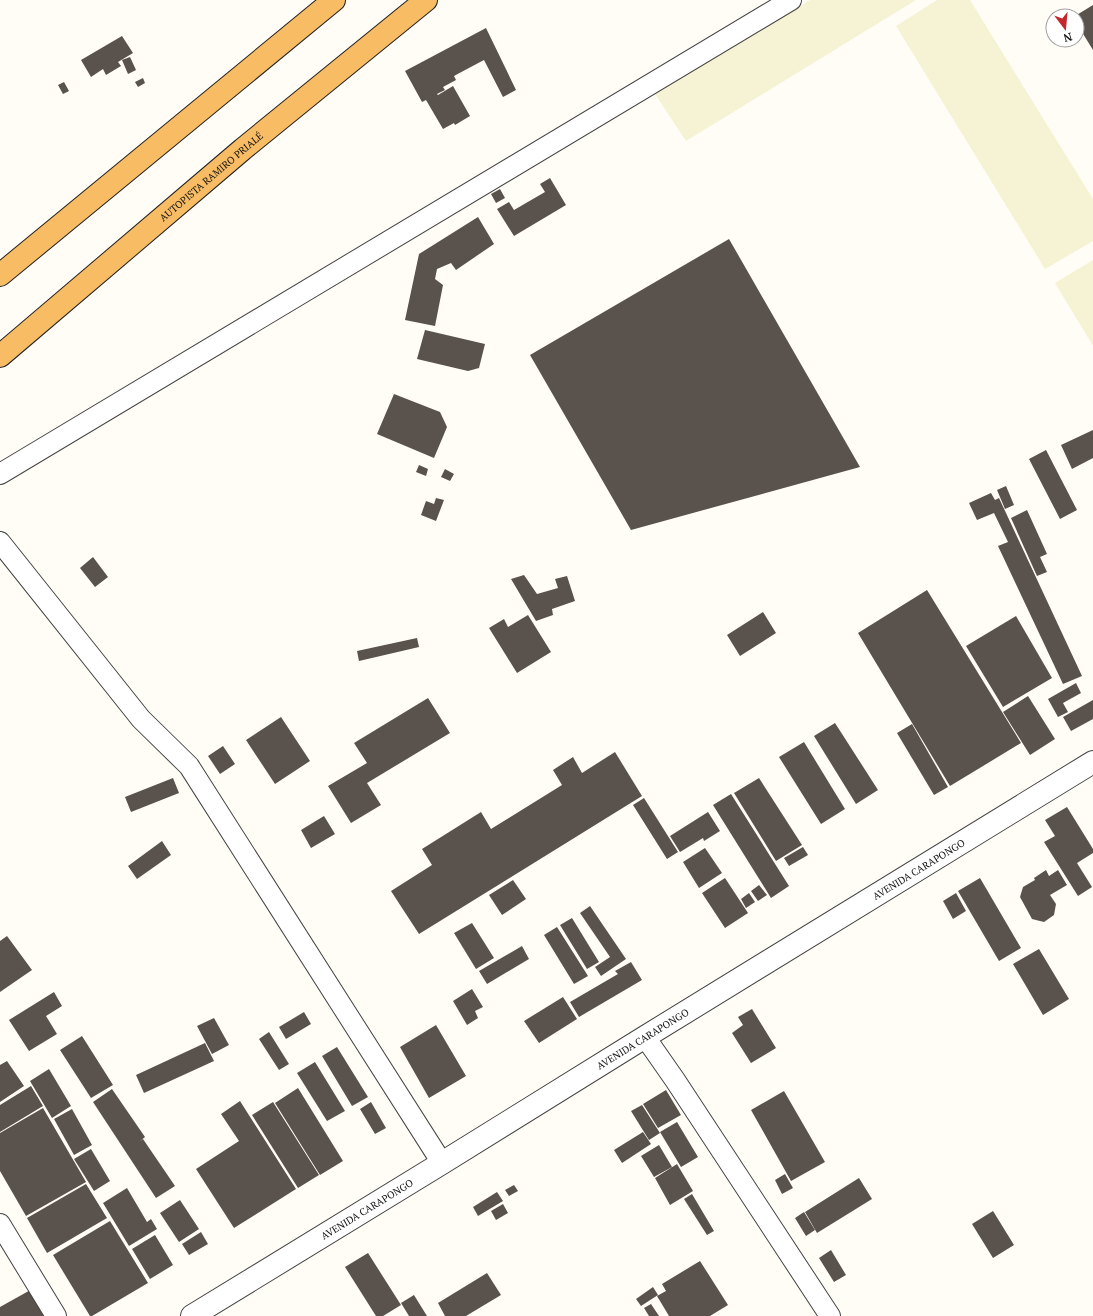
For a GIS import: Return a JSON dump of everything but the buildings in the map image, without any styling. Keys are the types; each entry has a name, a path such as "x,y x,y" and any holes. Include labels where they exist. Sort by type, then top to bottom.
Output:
{"highway":[{"path":"0,275 334,0"},
{"name":"AUTOPISTA RAMIRO PRIALÉ","path":"0,356 237,155 426,0"}],"street":[{"path":"0,474 791,0"},
{"path":"0,542 141,719 189,766 442,1163"},
{"name":"AVENIDA CARAPONGO","path":"192,1316 1093,762"},
{"path":"645,1037 675,1080 830,1316"},
{"path":"0,1224 56,1316"}],"shaded area":[{"path":"810,0 916,0 686,141 655,94"},
{"path":"937,0 970,0 1093,199 1093,241 1045,269 896,26"},
{"path":"1093,260 1093,346 1055,283"}]}
